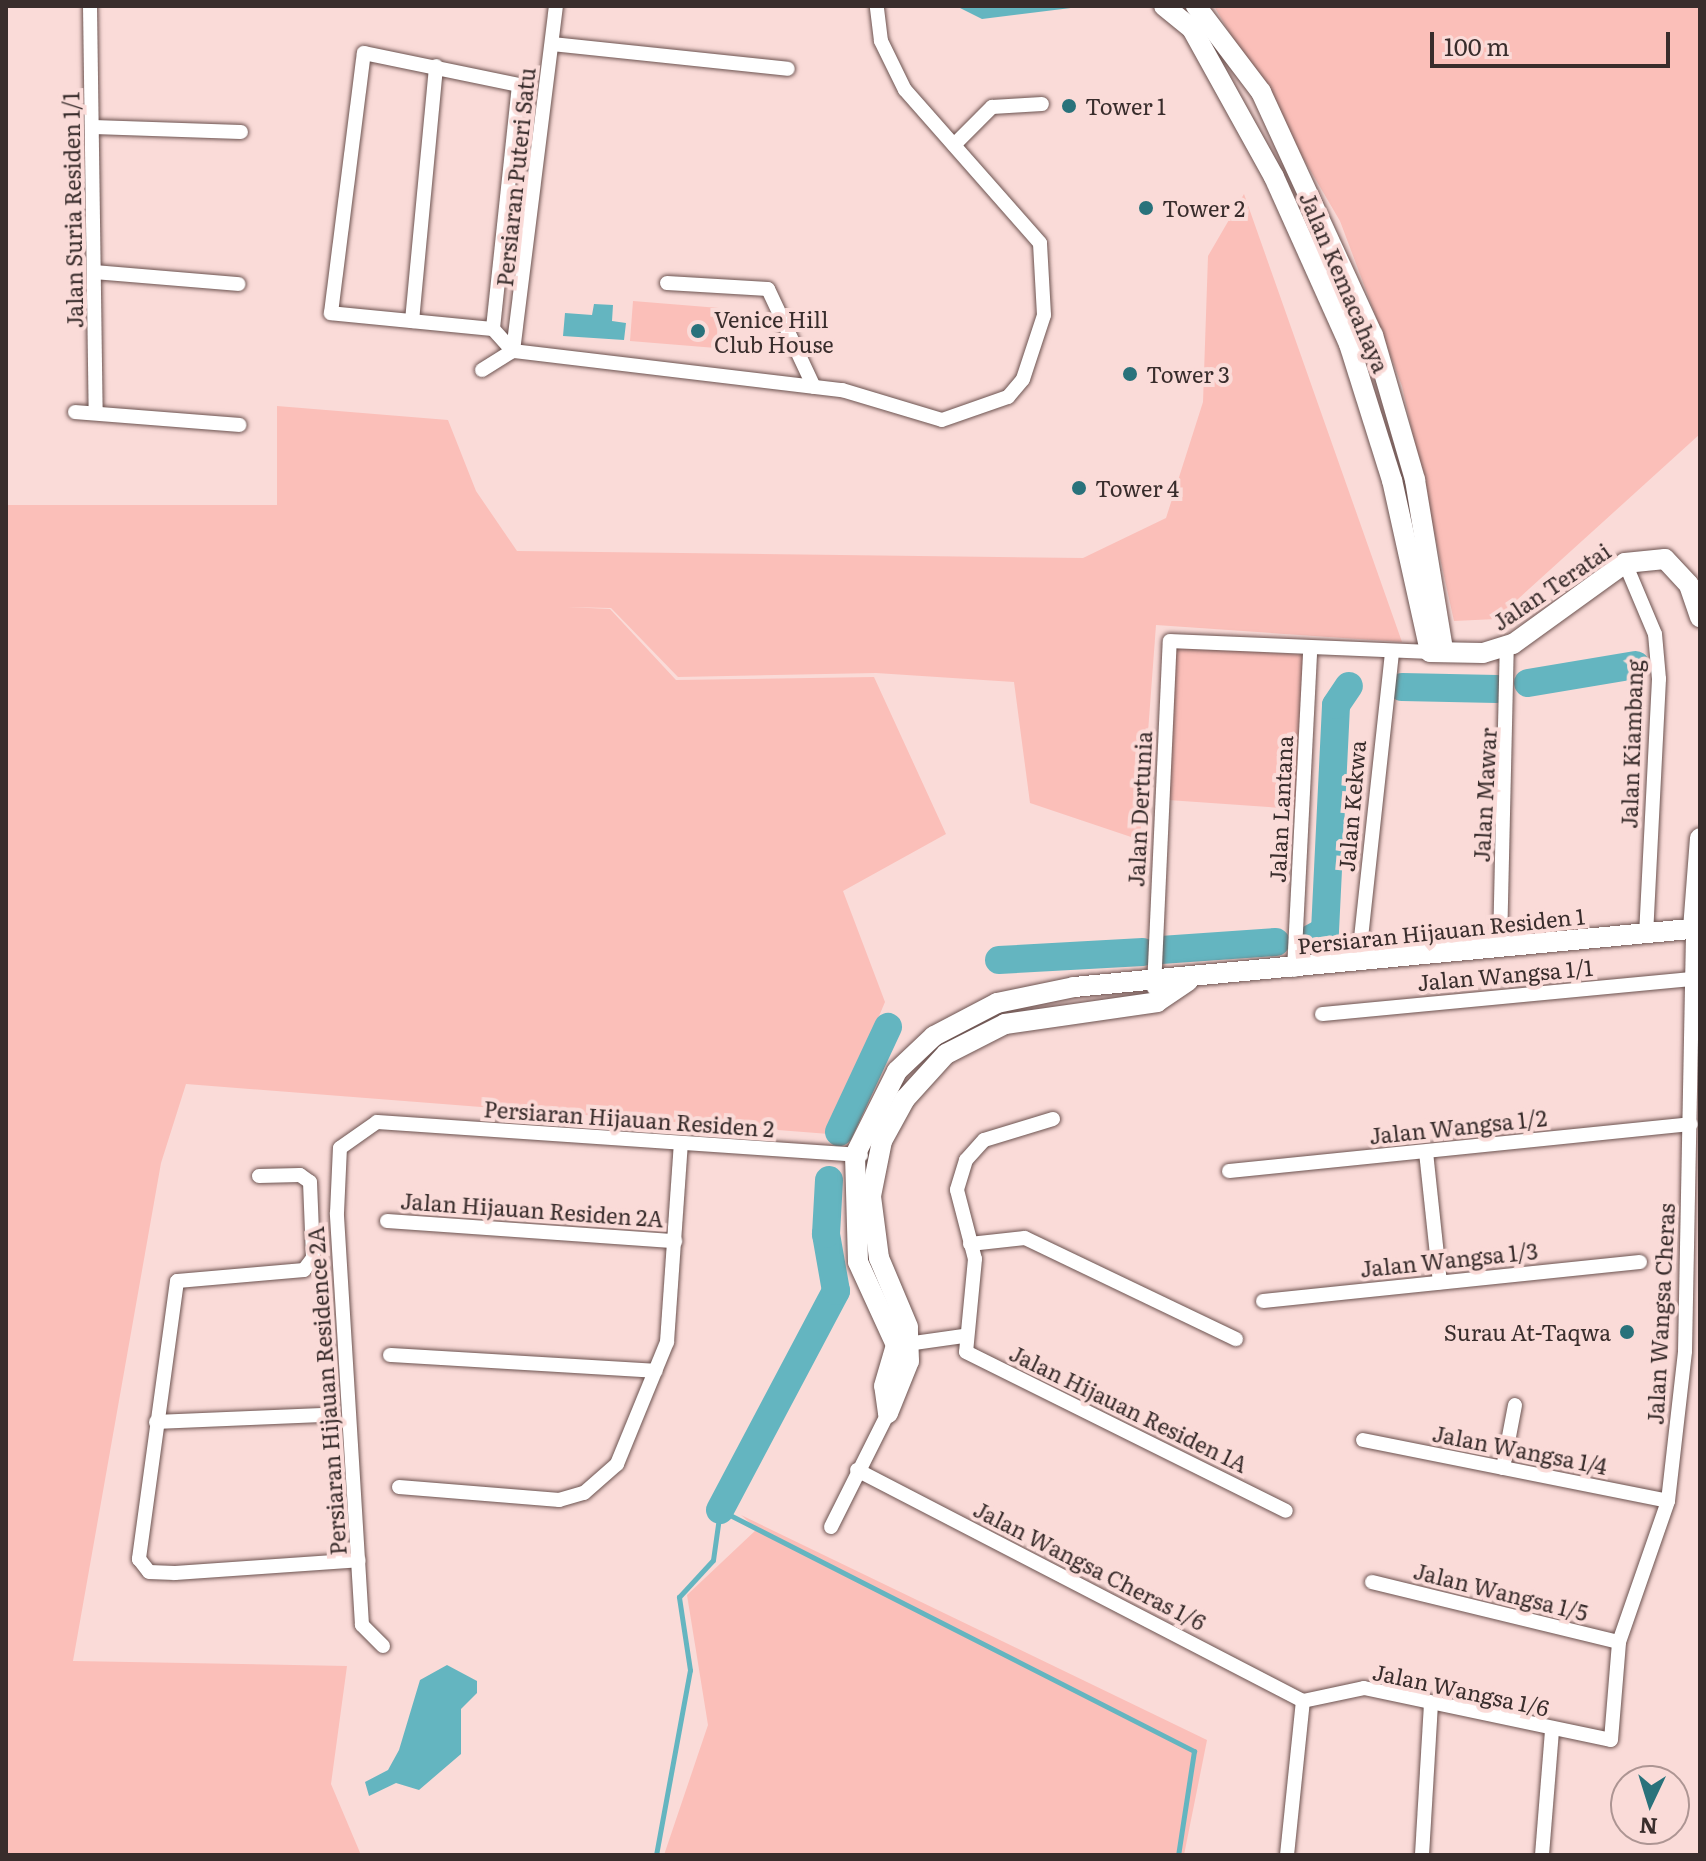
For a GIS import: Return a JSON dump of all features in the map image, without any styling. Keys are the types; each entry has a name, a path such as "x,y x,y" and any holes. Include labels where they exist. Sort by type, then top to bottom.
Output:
{"street":[{"name":"Jalan Suria Residen 1/1","path":"90,6 96,413"},
{"name":"Persiaran Puteri Satu","path":"513,351 556,6"},
{"path":"482,370 513,351 814,387 942,420 977,414 1023,379 1044,315 1040,243 905,90 881,41 877,6"},
{"name":"Jalan Kemacahaya","path":"1164,6 1192,29 1274,177 1349,344 1392,480 1437,653"},
{"name":"Jalan Kemacahaya","path":"1196,6 1261,92 1373,335 1415,480 1437,653"},
{"path":"552,44 788,69"},
{"path":"493,329 521,91 513,81 364,53 331,313 493,329 513,351"},
{"path":"412,321 436,66"},
{"path":"954,145 992,107 1042,104"},
{"path":"93,127 241,132"},
{"path":"95,272 238,284"},
{"path":"667,283 768,289 814,387"},
{"path":"75,412 239,425"},
{"name":"Jalan Teratai","path":"1437,653 1507,647 1625,563 1665,559 1689,585 1700,615"},
{"name":"Jalan Kiambang","path":"1625,563 1655,634 1659,679 1646,933"},
{"name":"Jalan Dertunia","path":"1157,1002 1152,980 1170,641 1310,650"},
{"name":"Jalan Mawar","path":"1500,946 1507,647"},
{"path":"1310,650 1437,653"},
{"name":"Jalan Lantana","path":"1294,970 1310,650"},
{"name":"Jalan Kekwa","path":"1364,963 1361,938 1392,654"},
{"path":"1697,929 1700,838"},
{"name":"Persiaran Hijauan Residen 1","path":"903,1345 858,1262 855,1155 884,1091 912,1053 997,1003 1152,980 1188,981 1500,946 1697,929"},
{"name":"Jalan Wangsa Cheras","path":"1611,1740 1619,1642 1668,1501 1692,1351 1692,979 1697,929"},
{"name":"Jalan Wangsa 1/1","path":"1322,1014 1692,979"},
{"name":"Persiaran Hijauan Residen 1","path":"903,1345 871,1220 878,1156 905,1099 930,1069 1005,1024 1157,1002 1188,981"},
{"path":"997,1003 1005,1024"},
{"path":"831,1527 888,1413 903,1345 963,1336 974,1266 957,1190 966,1160 984,1140 1053,1119"},
{"name":"Persiaran Hijauan Residen 2","path":"356,1132 377,1122 878,1156"},
{"name":"Jalan Wangsa 1/2","path":"1229,1171 1691,1124"},
{"name":"Persiaran Hijauan Residence 2A","path":"356,1132 336,1163 362,1625 383,1646"},
{"name":"Jalan Hijauan Residen 2A","path":"399,1487 559,1500 584,1493 617,1464 667,1342 681,1144"},
{"path":"1426,1152 1440,1282"},
{"path":"259,1176 300,1175 310,1182 313,1258 304,1270 177,1281 139,1559 149,1572 359,1560"},
{"name":"Jalan Hijauan Residen 2A","path":"387,1221 675,1241"},
{"path":"970,1244 1025,1238 1236,1339"},
{"name":"Jalan Wangsa 1/3","path":"1263,1301 1640,1262"},
{"name":"Jalan Hijauan Residen 1A","path":"963,1336 966,1352 1286,1511"},
{"path":"390,1355 656,1371"},
{"path":"1503,1468 1515,1405"},
{"path":"156,1422 321,1415"},
{"name":"Jalan Wangsa 1/4","path":"1363,1440 1668,1501"},
{"name":"Jalan Wangsa Cheras 1/6","path":"857,1470 1303,1701"},
{"name":"Jalan Wangsa 1/5","path":"1372,1582 1619,1642"},
{"name":"Jalan Wangsa 1/6","path":"1303,1701 1364,1688 1552,1732 1611,1740"},
{"path":"1287,1855 1303,1701"},
{"path":"1422,1855 1431,1703"},
{"path":"1542,1855 1552,1732"}],"shaded area":[{"path":"1214,6 1700,6 1700,434 1496,619 1454,621 1402,386 1340,221"},
{"path":"1244,194 1402,642 1156,625 1140,840 1030,803 1014,682 876,673 678,677 611,608 567,607 610,609 676,680 874,677 946,834 843,891 885,1002 829,1134 186,1084 161,1163 73,1661 347,1666 331,1784 361,1855 6,1855 6,505 277,505 277,406 448,420 476,491 517,551 1083,558 1166,518 1203,402 1208,256"},
{"path":"633,301 719,308 716,348 630,341"},
{"path":"1175,646 1305,655 1296,809 1168,800"},
{"path":"741,1515 1207,1740 1184,1855 664,1855 708,1725 687,1595 757,1529"}],"water":[{"path":"956,6 1087,6 982,19"},
{"path":"594,304 613,305 612,321 626,323 624,340 563,336 565,313 592,315"},
{"path":"447,1665 477,1681 477,1693 461,1709 461,1754 419,1790 396,1783 369,1796 365,1782 388,1770 399,1750 420,1680"}],"waterway":[{"path":"1528,683 1635,665"},
{"path":"1308,940 1325,931 1336,705 1349,686"},
{"path":"1402,687 1497,689"},
{"path":"1161,950 1276,942"},
{"path":"999,960 1143,952"},
{"path":"839,1132 888,1027"},
{"path":"720,1510 836,1291 826,1234 829,1180"},
{"path":"656,1855 690,1670 679,1597 713,1560 720,1510 1194,1751 1178,1855"}],"place":[{"name":"Tower 1","path":"1069,106"},
{"name":"Tower 2","path":"1146,208"},
{"name":"Venice Hill Club House","path":"698,331"},
{"name":"Tower 3","path":"1130,374"},
{"name":"Tower 4","path":"1079,488"},
{"name":"Surau At-Taqwa","path":"1627,1332"}]}
